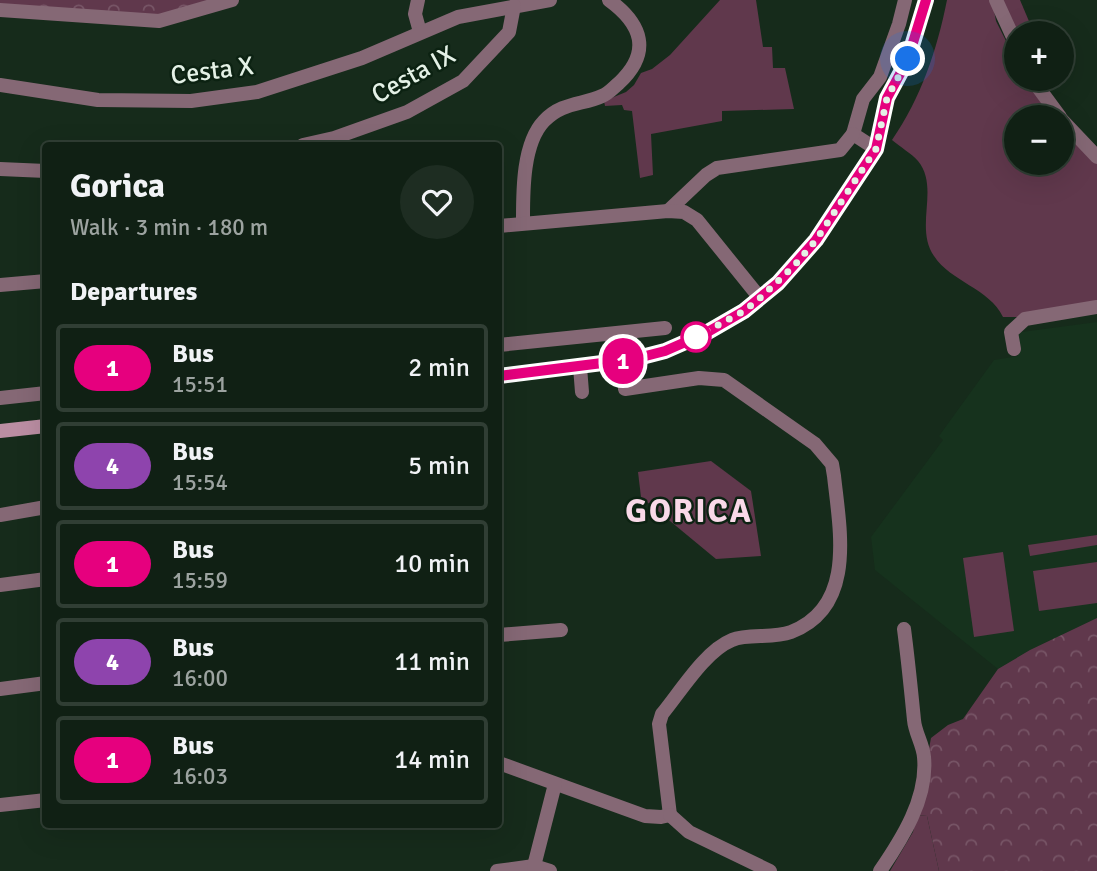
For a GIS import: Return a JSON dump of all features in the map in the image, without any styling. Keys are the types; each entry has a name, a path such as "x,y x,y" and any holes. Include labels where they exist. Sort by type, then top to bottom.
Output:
{"street":[{"path":"0,10 159,21 232,0"},
{"path":"418,0 415,14 420,32"},
{"name":"Cesta X","path":"0,85 99,100 191,101 257,92 362,58 458,18 550,0"},
{"path":"523,223 523,187 529,153 544,121 560,109 604,96 626,76 640,52 636,29 626,12 609,0"},
{"path":"668,211 717,168 840,150 853,134 863,99 880,77 900,24 905,0"},
{"path":"502,376 634,359 665,351 706,333 744,311 760,298 794,266 816,240 876,149 887,98 908,59 926,0"},
{"path":"996,0 1006,21"},
{"name":"Cesta IX","path":"316,142 407,112 463,81 509,32 514,6"},
{"path":"1074,133 1097,157"},
{"path":"853,134 876,149"},
{"path":"0,169 42,171"},
{"path":"502,226 668,211 684,212 697,220 760,298"},
{"path":"0,285 42,281"},
{"path":"1014,349 1011,332 1025,319 1097,307"},
{"path":"502,345 665,328"},
{"path":"580,367 582,392"},
{"path":"625,390 699,378 724,380 815,444 832,464 840,531 840,558 830,600 817,617 806,625 787,633 734,639 711,653 662,713 659,724 670,815 689,832 770,871"},
{"path":"0,398 42,393"},
{"path":"0,431 42,426"},
{"path":"0,515 42,508"},
{"path":"0,585 42,580"},
{"path":"880,871 908,826 922,786 924,757 914,722 914,702 904,629"},
{"path":"502,635 561,630"},
{"path":"0,689 42,684"},
{"path":"502,764 645,816 670,815"},
{"path":"534,866 555,784"},
{"path":"0,805 42,800"},
{"path":"497,871 534,866 550,871"}],"shaded area":[{"path":"1097,322 1097,618 1030,650 998,669 875,570 871,537 943,440 939,436 994,360 1018,356 1015,333"}],"green space":[{"path":"0,0 223,0 158,17 0,7"},
{"path":"720,0 756,0 763,47 772,47 773,68 785,68 794,109 722,111 722,121 651,134 653,175 640,178 632,111 624,110 622,105 605,106 604,101 626,92 641,73 652,69 670,55"},
{"path":"947,0 992,0 996,21 1004,37 1004,91 1038,91 1049,105 1004,105 1004,175 1074,175 1074,137 1097,164 1097,304 1024,317 1003,317 989,299 941,265 934,256 926,233 927,183 924,172 915,158 892,140 920,90"},
{"path":"1003,0 1020,0 1029,21 1012,21"},
{"path":"711,461 751,491 761,556 716,559 641,497 638,472"},
{"path":"1097,535 1097,545 1030,556 1028,545"},
{"path":"1003,552 1014,631 974,637 963,558"},
{"path":"1097,562 1097,603 1039,611 1033,571"},
{"path":"1097,618 1097,871 939,871 927,816 917,815 931,738 948,725 963,719 998,669 1030,650"},
{"path":"917,815 927,816 939,871 890,871 913,832"}],"bus line":[{"name":"1","path":"502,376 634,359 665,351 706,333 744,311 778,283 816,240 876,149 887,98 908,59 926,0"}],"district":[{"name":"GORICA","path":"689,510"}],"route":[{"path":"696,337 744,311 778,283 816,240 876,149 887,98 908,59"}]}
